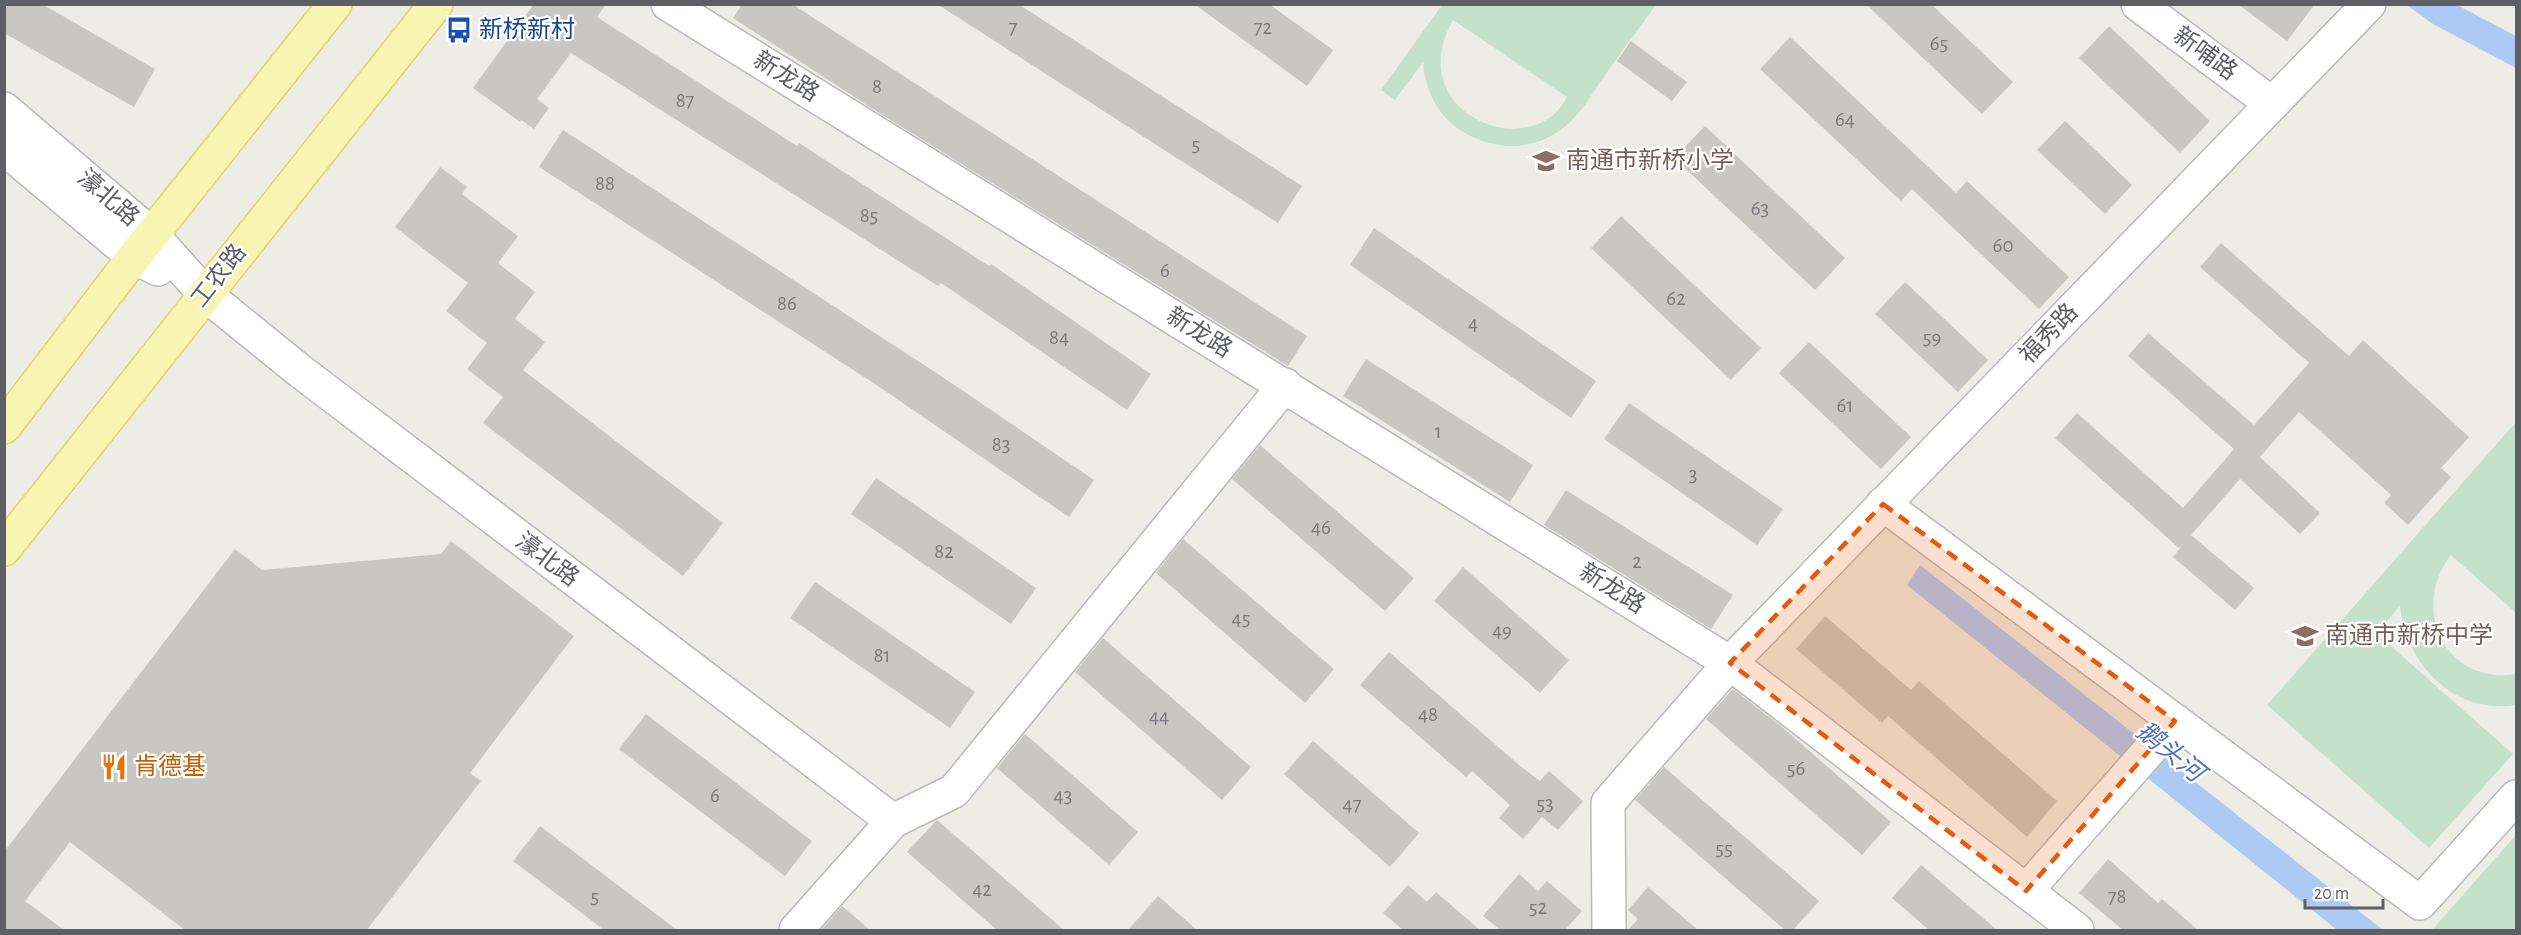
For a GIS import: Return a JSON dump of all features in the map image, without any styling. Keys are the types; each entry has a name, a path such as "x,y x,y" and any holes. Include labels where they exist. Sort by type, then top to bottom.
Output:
{"main road":[{"path":"4,427 143,246 335,4"},
{"name":"工农路","path":"4,549 436,4"}],"street":[{"name":"新龙路","path":"668,4 1730,663 2078,930"},
{"name":"新哺路","path":"2138,4 2272,104"},
{"name":"福秀路","path":"1609,930 1608,803 1730,663 2369,4"},
{"name":"濠北路","path":"4,109 143,246"},
{"name":"濠北路","path":"4,148 143,246 300,371 893,821"},
{"path":"796,930 893,821 954,791 1285,385"},
{"path":"1883,504 2420,903 2517,797"},
{"path":"2026,891 2175,721"}],"highlighted area":[{"path":"1883,504 2175,721 2026,891 1730,663"}],"green space":[{"path":"1442,4 1656,5 1575,117 1552,136 1540,141 1515,146 1489,143 1456,127 1441,112 1430,94 1423,62 1395,100 1381,90","holes":["1453,20 1567,97 1550,117 1527,127 1502,128 1477,120 1457,104 1444,81 1441,53"]},
{"path":"2516,422 2516,613 2451,555 2439,576 2434,598 2435,620 2442,639 2454,656 2470,668 2491,675 2516,674 2516,705 2493,706 2473,702 2437,681 2423,665 2412,647 2404,627 2400,606 2376,633 2513,754 2429,848 2267,705"},
{"path":"2516,835 2516,930 2432,930"}],"water":[{"path":"2407,5 2457,5 2516,36 2516,68 2433,24"},
{"path":"1920,565 2383,930 2337,930 1907,585"}],"building":[{"path":"4,4 42,4 155,69 134,107 4,33"},
{"path":"534,4 606,4 597,17 797,146 799,143 989,266 991,264 1151,374 1127,410 941,283 938,286 571,53 537,99 549,108 534,129 521,120 520,122 473,88"},
{"path":"742,4 792,4 1307,336 1288,366 876,111 733,18"},
{"path":"937,4 1018,4 1302,186 1278,223"},
{"path":"1194,4 1269,4 1333,50 1307,86"},
{"path":"1866,4 1931,4 2013,82 1982,114"},
{"path":"2238,4 2315,4 2287,41"},
{"path":"2109,26 2210,121 2180,153 2079,58"},
{"path":"1790,37 1956,193 1967,181 2069,277 2039,309 1912,189 1901,201 1760,69"},
{"path":"1631,41 1687,82 1672,101 1617,61"},
{"path":"2065,121 2132,185 2105,214 2037,150"},
{"path":"1705,126 1845,258 1815,290 1674,158"},
{"path":"563,130 941,376 1094,480 1069,517 878,386 539,167"},
{"path":"440,167 467,187 462,194 518,236 498,263 535,292 515,319 545,342 523,370 723,523 683,576 483,423 503,397 467,369 487,343 446,311 468,283 395,227"},
{"path":"1621,216 1761,348 1731,380 1591,248"},
{"path":"1374,228 1596,381 1571,418 1350,265"},
{"path":"2221,243 2349,356 2363,340 2469,437 2441,468 2451,477 2408,525 2384,503 2391,495 2299,412 2260,457 2320,513 2300,534 2240,479 2191,535 2254,588 2235,610 2173,557 2184,543 2179,548 2055,438 2077,413 2183,508 2234,449 2128,356 2148,333 2254,425 2309,363 2200,267"},
{"path":"1905,282 1988,360 1958,392 1875,314"},
{"path":"1809,342 1911,437 1881,469 1779,373"},
{"path":"1366,359 1533,465 1510,502 1343,396"},
{"path":"1629,403 1783,509 1757,545 1604,439"},
{"path":"1260,445 1414,578 1385,611 1232,479"},
{"path":"876,478 1036,588 1011,624 851,514"},
{"path":"1566,490 1733,595 1711,629 1544,525"},
{"path":"1183,539 1334,669 1305,703 1156,573"},
{"path":"451,541 574,636 470,773 481,781 367,930 185,930 70,842 25,901 64,930 4,930 4,852 235,549 262,570 441,554"},
{"path":"1463,567 1569,660 1540,693 1434,601"},
{"path":"815,582 975,692 950,728 790,618"},
{"path":"1825,616 1911,690 1919,681 2057,801 2027,837 1888,716 1882,723 1796,649"},
{"path":"1103,638 1251,767 1222,800 1075,672"},
{"path":"1389,652 1519,765 1540,781 1549,771 1583,801 1558,830 1542,817 1523,839 1499,818 1510,805 1472,771 1466,777 1360,685"},
{"path":"1733,689 1782,727 1891,822 1862,855 1706,719"},
{"path":"646,714 812,841 785,876 619,749"},
{"path":"1025,734 1138,832 1109,865 997,768"},
{"path":"1313,741 1419,833 1390,867 1284,774"},
{"path":"1664,767 1819,901 1793,930 1785,930 1635,800"},
{"path":"937,820 1064,930 997,930 907,852"},
{"path":"540,826 677,930 604,930 513,861"},
{"path":"2108,859 2158,903 2162,899 2198,930 2123,930 2079,893"},
{"path":"1921,865 1997,930 1929,930 1892,898"},
{"path":"1519,874 1538,891 1547,881 1582,911 1565,930 1500,930 1483,916"},
{"path":"1408,885 1427,902 1436,892 1480,930 1403,930 1383,913"},
{"path":"1648,887 1698,930 1628,930 1638,919 1628,910"},
{"path":"1158,896 1197,930 1128,930"},
{"path":"842,906 870,930 821,930"}],"place":[{"name":"新桥新村","path":"459,30"},
{"name":"南通市新桥小学","path":"1546,161"},
{"name":"南通市新桥中学","path":"2305,636"},
{"name":"肯德基","path":"114,767"}],"water label":[{"name":"鹅头河","path":"2170,752"}]}
